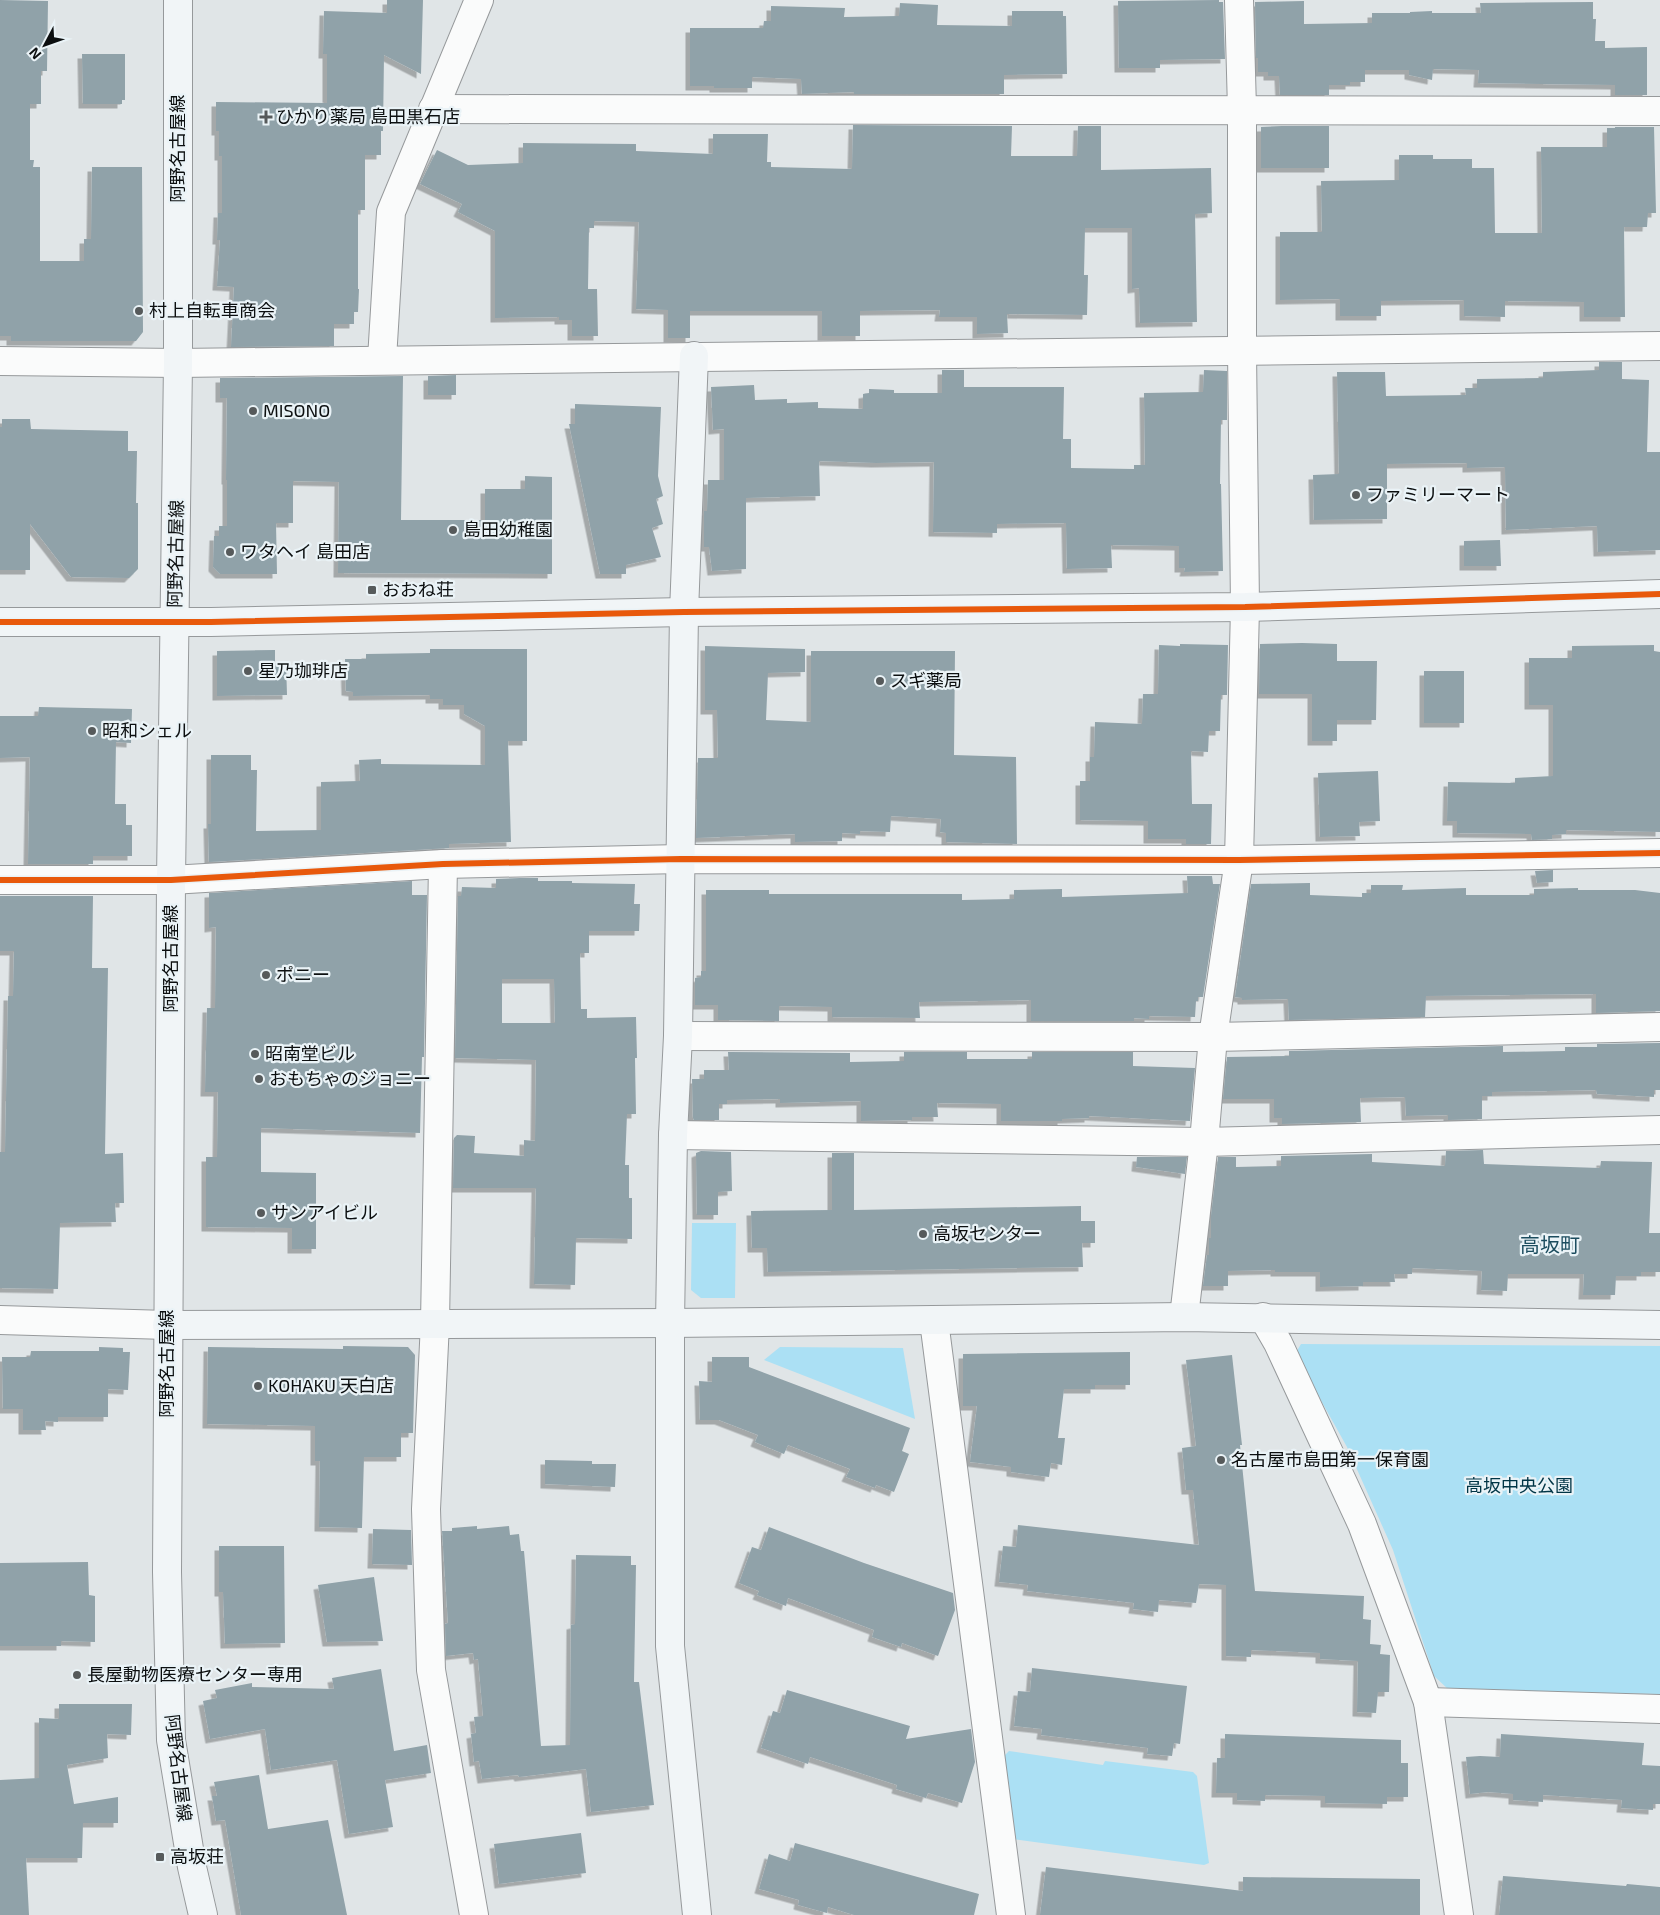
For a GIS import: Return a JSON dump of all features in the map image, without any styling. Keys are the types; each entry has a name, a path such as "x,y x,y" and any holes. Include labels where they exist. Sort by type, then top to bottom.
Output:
{"street":[{"name":"阿野名古屋線","path":"178,0 178,363 171,880 166,1572 171,1740 192,1867 203,1915"},
{"path":"382,359 391,212 479,0"},
{"path":"1184,1317 1204,1142 1213,1037 1239,860 1245,607 1242,109 1239,0"},
{"path":"433,109 1660,111"},
{"path":"0,361 178,363 382,359 1660,346"},
{"path":"694,356 684,612 678,1036 673,1135 670,1323 670,1646 697,1915"},
{"path":"0,622 175,622 684,612 1245,607 1660,594"},
{"path":"0,880 171,880 443,864 681,859 1239,860 1660,853"},
{"path":"443,864 435,1322 426,1509 431,1670 474,1915"},
{"path":"678,1036 1213,1037 1660,1027"},
{"path":"673,1135 1204,1142 1660,1130"},
{"path":"0,1320 167,1325 435,1322 670,1323 1263,1317 1660,1325"},
{"path":"1263,1317 1278,1343 1362,1524 1428,1702 1459,1915"},
{"path":"934,1321 1010,1915"},
{"path":"1428,1702 1660,1709"}],"green space":[{"path":"692,1223 736,1223 735,1298 701,1298 691,1290"},
{"name":"高坂中央公園","path":"1301,1344 1660,1346 1660,1694 1449,1690 1434,1676 1393,1550 1347,1447 1295,1354"},
{"path":"780,1347 903,1348 915,1419 764,1360"},
{"path":"1009,1751 1103,1765 1105,1761 1193,1772 1197,1776 1209,1863 1204,1865 1013,1839 1004,1756"}],"building":[{"path":"0,0 48,1 47,71 41,71 41,104 30,104 30,160 34,160 33,167 40,167 40,261 84,261 84,239 91,239 92,167 142,167 143,332 136,341 11,341 11,336 0,336"},
{"path":"387,0 423,0 421,74 384,55 381,155 365,155 365,210 358,210 359,289 358,312 354,312 354,324 334,324 334,346 231,347 234,287 217,286 220,240 217,240 218,213 222,213 222,156 219,156 219,131 216,131 216,102 327,103 327,54 323,54 324,11 387,13"},
{"path":"1219,0 1219,2 1223,2 1225,59 1160,60 1160,68 1119,68 1118,1"},
{"path":"1304,1 1304,24 1372,23 1372,13 1432,11 1432,13 1481,13 1480,3 1593,2 1593,19 1596,19 1595,41 1605,41 1605,48 1647,47 1647,95 1615,95 1615,85 1478,83 1479,70 1433,69 1432,80 1409,75 1409,70 1365,70 1365,82 1350,82 1350,85 1329,85 1329,95 1280,95 1279,76 1268,76 1268,72 1258,72 1255,2"},
{"path":"900,3 938,5 937,25 1012,26 1012,11 1063,11 1063,16 1066,16 1067,74 1004,75 1004,94 854,94 854,92 802,94 801,79 752,77 752,88 690,86 690,28 763,28 764,21 771,21 771,6 845,8 844,17 899,16"},
{"path":"82,54 125,54 125,100 122,100 122,104 83,104"},
{"path":"853,125 1012,126 1011,156 1077,156 1078,126 1101,126 1101,170 1211,168 1212,213 1195,214 1197,322 1140,323 1139,288 1132,289 1132,228 1085,228 1084,275 1088,275 1087,315 1007,314 1008,333 977,334 977,317 939,317 940,310 860,311 860,336 822,336 822,311 690,311 690,338 668,338 668,310 636,309 639,222 594,221 594,228 589,228 588,289 597,289 598,336 572,336 572,320 559,320 559,317 495,318 495,231 458,212 462,204 420,184 437,150 468,165 523,163 523,143 636,144 636,151 713,154 713,134 768,134 767,162 771,162 771,167 852,169"},
{"path":"1329,126 1329,168 1261,168 1261,127"},
{"path":"1654,127 1656,213 1648,213 1647,227 1624,227 1625,317 1584,317 1584,302 1505,301 1505,317 1464,316 1464,300 1381,301 1381,316 1340,316 1340,299 1280,300 1280,232 1322,232 1321,181 1399,180 1399,155 1433,155 1433,159 1472,159 1472,168 1494,168 1495,233 1542,233 1541,147 1607,147 1607,128"},
{"path":"1599,362 1622,362 1622,379 1649,380 1647,452 1660,452 1660,550 1598,552 1597,526 1506,530 1505,467 1467,468 1467,463 1387,464 1387,519 1314,520 1313,475 1339,474 1337,372 1385,372 1386,396 1466,395 1465,388 1477,388 1477,379 1543,378 1543,372 1599,370"},
{"path":"942,370 964,370 964,387 1064,387 1063,439 1071,439 1071,468 1134,469 1134,465 1145,465 1144,393 1203,392 1204,370 1227,371 1227,420 1221,420 1220,484 1223,571 1184,572 1185,568 1179,568 1179,546 1111,545 1112,568 1067,569 1066,523 997,524 997,533 933,532 934,462 876,463 819,461 820,496 746,498 746,569 712,571 709,547 704,547 704,511 707,511 708,480 724,480 724,429 713,430 711,387 754,385 755,400 787,399 787,403 818,402 818,408 863,409 863,394 869,393 869,389 894,390 894,393 942,393"},
{"path":"456,375 456,395 428,395 428,376"},
{"path":"403,376 401,520 485,520 485,489 525,489 525,476 552,477 552,574 338,573 339,482 293,481 293,523 276,523 277,574 220,574 213,567 214,536 219,536 219,526 227,526 227,398 220,398 220,378"},
{"path":"575,404 661,407 658,476 663,496 656,499 663,524 652,528 661,557 626,565 626,574 600,574 569,424 575,424"},
{"path":"2,419 30,419 31,429 128,431 128,451 137,451 136,503 138,503 138,569 129,578 71,577 30,524 30,570 0,570 0,427 2,427"},
{"path":"1500,540 1501,566 1464,566 1464,541"},
{"path":"1180,644 1228,645 1227,695 1221,695 1220,731 1209,731 1208,752 1191,751 1192,804 1212,804 1211,844 1186,844 1186,839 1148,839 1148,821 1080,820 1080,781 1090,781 1090,757 1094,757 1095,722 1142,724 1143,694 1158,694 1159,645 1180,646"},
{"path":"1260,644 1337,644 1337,661 1377,661 1376,720 1337,720 1337,741 1312,741 1312,694 1259,694"},
{"path":"1654,645 1654,651 1660,652 1660,832 1566,830 1566,834 1552,835 1552,839 1532,840 1531,834 1457,833 1457,821 1447,821 1448,782 1515,783 1515,778 1553,776 1553,705 1529,705 1529,658 1572,658 1572,646"},
{"path":"705,646 805,649 805,672 768,673 766,720 811,722 811,651 955,651 954,755 1016,757 1017,844 946,842 946,833 940,832 941,819 891,816 890,832 860,831 860,834 842,833 842,841 795,842 795,834 696,838 698,758 718,758 717,710 705,710"},
{"path":"430,649 527,649 527,741 508,741 511,842 449,844 449,848 209,862 208,824 211,824 211,755 251,755 251,770 257,770 256,831 321,830 321,782 360,781 359,760 381,759 381,764 485,765 485,726 464,714 464,705 443,705 443,699 430,699 430,695 353,696 353,692 346,691 345,659 366,659 366,654 430,653"},
{"path":"275,650 275,663 286,662 287,695 217,696 217,651"},
{"path":"1424,671 1464,671 1464,723 1424,723"},
{"path":"39,707 132,709 131,743 116,742 115,804 126,804 126,825 132,825 132,856 93,856 93,864 28,864 30,757 0,758 0,716 38,716"},
{"path":"1378,771 1380,821 1359,822 1360,836 1320,837 1318,773"},
{"path":"1553,870 1553,882 1537,883 1535,871"},
{"path":"1187,876 1212,876 1213,884 1220,884 1203,997 1198,997 1198,1001 1196,1001 1195,1017 1149,1016 1149,1019 1134,1018 1134,1021 1031,1021 1031,1000 919,1002 920,1018 832,1017 832,1007 779,1006 779,1021 718,1020 718,1005 695,1005 695,978 701,977 701,971 706,971 706,890 769,890 769,894 962,894 962,900 1014,899 1014,890 1062,889 1062,897 1188,893"},
{"path":"538,878 538,881 635,884 634,904 640,904 639,931 589,931 589,953 580,953 581,1009 587,1009 587,1018 636,1017 637,1058 635,1058 636,1114 627,1114 625,1165 629,1165 629,1198 632,1198 632,1239 576,1238 575,1285 534,1284 536,1188 453,1188 454,1138 457,1135 475,1136 474,1153 524,1156 524,1140 535,1141 536,1060 455,1058 458,896 461,896 462,887 496,888 496,879","holes":["502,979 554,979 555,1023 502,1023"]},
{"path":"412,881 412,895 427,895 424,1057 422,1057 420,1133 261,1128 261,1172 316,1173 316,1249 292,1249 292,1228 206,1227 206,1157 217,1157 218,1092 205,1092 207,1008 215,1008 216,927 209,928 209,893"},
{"path":"1310,883 1310,895 1362,897 1362,893 1371,893 1371,885 1403,885 1402,890 1466,888 1466,895 1534,895 1534,889 1578,888 1578,890 1635,890 1660,893 1660,1011 1596,1013 1596,994 1426,996 1425,1017 1289,1020 1288,999 1242,1000 1242,998 1235,997 1251,884"},
{"path":"0,896 93,896 92,968 108,968 105,1154 123,1153 124,1203 115,1203 116,1222 60,1223 58,1289 0,1288 0,1152 5,1152 8,996 13,996 14,951 0,951"},
{"path":"1660,1043 1660,1090 1654,1090 1654,1097 1597,1094 1596,1090 1492,1092 1492,1096 1482,1096 1482,1119 1448,1120 1448,1115 1406,1116 1405,1097 1360,1098 1361,1122 1282,1124 1282,1118 1274,1118 1274,1099 1223,1099 1227,1057 1289,1056 1289,1051 1503,1046 1503,1052 1565,1051 1565,1047 1597,1047 1597,1044"},
{"path":"728,1052 850,1053 850,1062 904,1061 904,1052 967,1052 967,1059 1032,1059 1032,1052 1133,1052 1133,1066 1195,1068 1190,1121 1089,1116 1089,1118 1062,1119 1062,1121 1001,1121 1001,1104 937,1103 938,1117 912,1117 912,1120 861,1121 861,1101 780,1103 780,1099 727,1100 727,1104 719,1104 719,1120 694,1120 692,1079 704,1079 704,1070 729,1070"},
{"path":"1483,1150 1484,1164 1600,1168 1601,1161 1652,1162 1649,1233 1660,1233 1660,1272 1641,1272 1641,1276 1616,1276 1615,1295 1583,1295 1584,1274 1508,1274 1507,1291 1481,1290 1482,1271 1412,1268 1412,1274 1394,1274 1395,1282 1363,1282 1363,1286 1320,1287 1320,1272 1275,1272 1275,1270 1228,1271 1228,1286 1203,1286 1207,1255 1209,1255 1209,1238 1211,1238 1211,1216 1218,1157 1236,1157 1236,1167 1281,1166 1281,1156 1372,1154 1372,1162 1445,1166 1446,1151"},
{"path":"701,1151 731,1152 732,1191 718,1192 718,1215 697,1215 696,1153"},
{"path":"832,1153 854,1153 854,1210 1081,1206 1081,1221 1095,1221 1095,1243 1082,1243 1083,1267 768,1272 767,1248 752,1248 751,1211 832,1210"},
{"path":"1137,1157 1187,1157 1185,1174 1136,1167"},
{"path":"343,1346 408,1347 415,1355 413,1433 401,1433 401,1457 364,1457 362,1528 319,1527 320,1461 315,1461 315,1426 207,1424 208,1347 343,1349"},
{"path":"99,1347 123,1348 123,1352 130,1352 128,1390 108,1389 108,1417 58,1417 58,1422 45,1421 46,1430 23,1430 23,1409 3,1409 2,1357 30,1357 31,1351 99,1351"},
{"path":"1130,1352 1130,1385 1095,1385 1095,1389 1064,1389 1058,1438 1065,1438 1062,1465 1051,1463 1049,1477 1011,1472 1011,1467 970,1462 977,1406 963,1406 963,1354"},
{"path":"1232,1355 1255,1591 1364,1596 1363,1619 1371,1620 1370,1644 1381,1645 1380,1654 1390,1655 1389,1692 1378,1692 1376,1713 1357,1712 1358,1661 1320,1659 1320,1653 1251,1650 1251,1657 1226,1656 1226,1585 1199,1584 1196,1603 1159,1600 1158,1612 1133,1609 1134,1603 1027,1591 1028,1585 999,1582 1003,1546 1016,1547 1018,1525 1199,1545 1193,1490 1186,1490 1182,1448 1196,1446 1186,1360"},
{"path":"712,1357 749,1357 749,1367 910,1428 902,1451 909,1454 894,1492 876,1485 875,1488 846,1477 850,1469 788,1445 784,1454 755,1442 758,1435 719,1420 700,1420 699,1381 712,1382"},
{"path":"545,1460 592,1461 592,1464 616,1464 615,1487 545,1484"},
{"path":"477,1526 477,1529 509,1526 510,1535 519,1534 521,1551 524,1551 541,1746 570,1745 571,1625 575,1624 576,1555 631,1556 631,1565 636,1565 634,1682 639,1682 654,1805 591,1812 586,1769 519,1777 518,1775 482,1779 479,1761 474,1762 471,1734 476,1733 474,1717 483,1716 478,1659 474,1660 473,1653 446,1656 445,1624 448,1623 442,1531 452,1531 452,1528"},
{"path":"769,1527 864,1563 953,1593 955,1610 938,1656 902,1643 901,1647 872,1637 874,1630 788,1598 786,1606 757,1595 759,1591 739,1583 752,1547 761,1550"},
{"path":"373,1529 411,1530 412,1565 372,1564"},
{"path":"219,1546 284,1546 285,1643 225,1644 223,1592 219,1592"},
{"path":"88,1562 89,1595 95,1596 95,1642 61,1641 61,1646 0,1646 0,1563"},
{"path":"374,1577 383,1641 327,1642 318,1585"},
{"path":"1032,1668 1187,1686 1180,1744 1174,1743 1172,1756 1147,1754 1148,1748 1041,1735 1042,1729 1014,1726 1018,1691 1030,1692"},
{"path":"381,1669 394,1751 427,1745 431,1773 385,1780 393,1827 349,1834 337,1760 271,1770 265,1729 210,1739 203,1701 217,1698 215,1690 252,1683 252,1687 334,1689 332,1678"},
{"path":"787,1690 910,1726 906,1739 971,1729 975,1762 962,1803 928,1793 926,1798 896,1789 897,1785 810,1757 808,1764 761,1748 773,1711 780,1713"},
{"path":"59,1704 132,1704 131,1735 107,1734 108,1758 67,1765 74,1804 118,1797 118,1823 83,1823 82,1858 26,1858 29,1915 0,1915 0,1780 39,1778 39,1718 59,1719"},
{"path":"1225,1734 1401,1740 1401,1763 1408,1763 1408,1797 1387,1797 1387,1804 1325,1803 1325,1796 1265,1795 1265,1801 1237,1800 1237,1793 1216,1793 1217,1758 1225,1758"},
{"path":"1501,1734 1644,1743 1642,1765 1660,1766 1660,1804 1653,1804 1653,1810 1621,1808 1622,1800 1543,1795 1543,1802 1513,1800 1513,1794 1488,1792 1470,1794 1466,1757 1500,1757"},
{"path":"259,1775 268,1829 328,1820 347,1915 241,1915 225,1820 216,1821 212,1796 217,1796 214,1782"},
{"path":"581,1833 586,1873 499,1884 494,1844"},
{"path":"795,1843 979,1894 974,1915 854,1915 828,1907 827,1913 798,1905 799,1900 759,1889 769,1854 790,1861"},
{"path":"1046,1867 1243,1891 1243,1877 1420,1879 1420,1915 1040,1915"},
{"path":"1503,1876 1660,1887 1660,1915 1499,1915"}],"cycle path":[{"path":"0,622 211,622 684,612 1245,607 1660,594"},
{"path":"0,880 171,880 443,864 681,859 1239,860 1660,853"}],"place":[{"name":"ひかり薬局 島田黒石店","path":"266,117"},
{"name":"村上自転車商会","path":"139,311"},
{"name":"MISONO","path":"253,411"},
{"name":"ファミリーマート","path":"1356,495"},
{"name":"島田幼稚園","path":"453,530"},
{"name":"ワタヘイ 島田店","path":"230,552"},
{"name":"おおね荘","path":"372,590"},
{"name":"星乃珈琲店","path":"248,671"},
{"name":"スギ薬局","path":"880,681"},
{"name":"昭和シェル","path":"92,731"},
{"name":"ポニー","path":"266,975"},
{"name":"昭南堂ビル","path":"255,1054"},
{"name":"おもちゃのジョニー","path":"259,1079"},
{"name":"サンアイビル","path":"261,1213"},
{"name":"高坂センター","path":"923,1234"},
{"name":"KOHAKU 天白店","path":"258,1386"},
{"name":"名古屋市島田第一保育園","path":"1221,1460"},
{"name":"長屋動物医療センター専用","path":"77,1675"},
{"name":"高坂荘","path":"160,1857"}],"district":[{"name":"高坂町","path":"1550,1245"}]}
